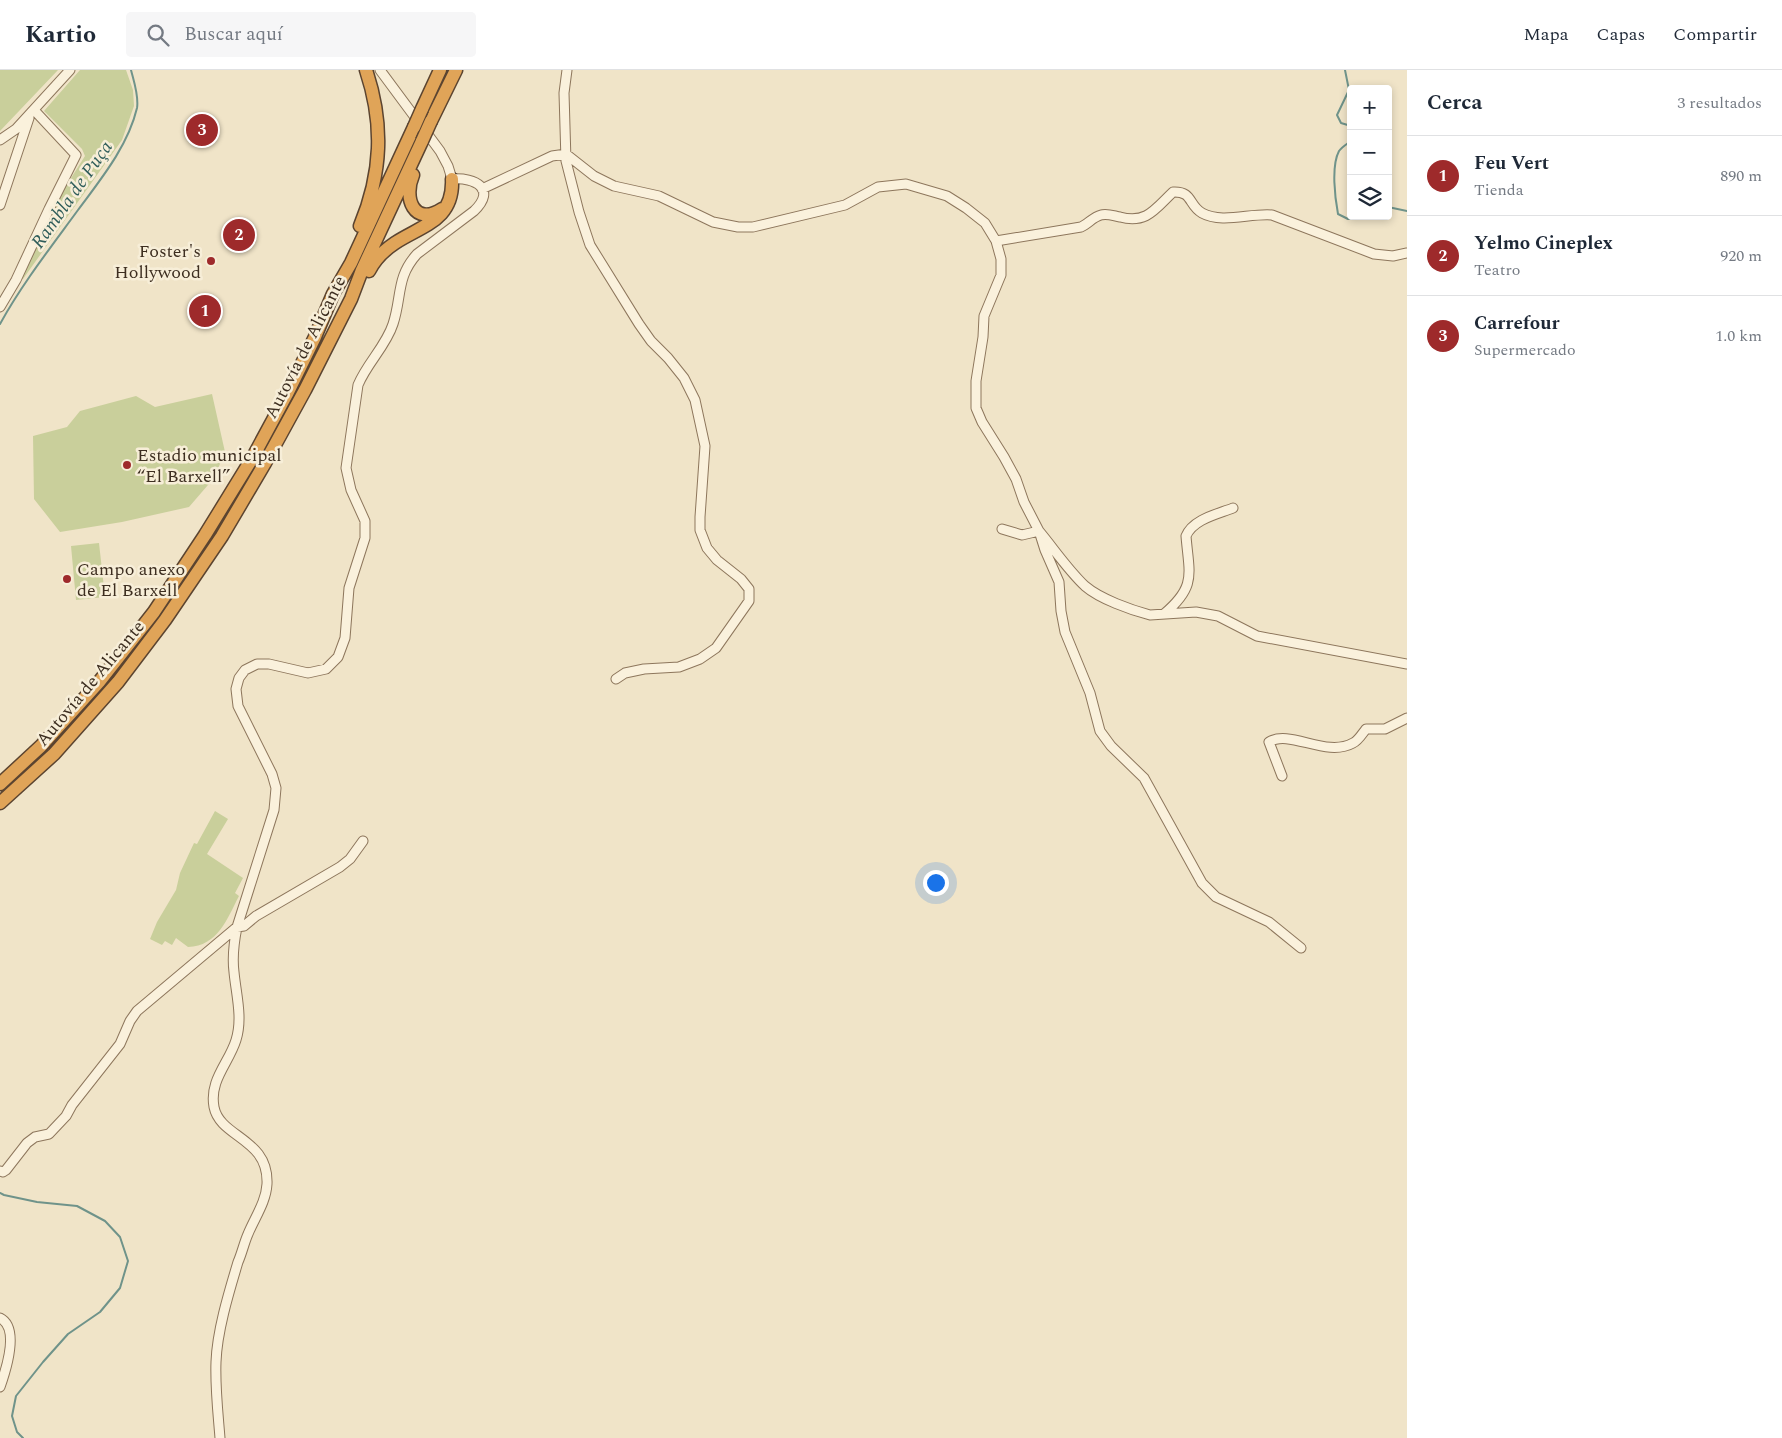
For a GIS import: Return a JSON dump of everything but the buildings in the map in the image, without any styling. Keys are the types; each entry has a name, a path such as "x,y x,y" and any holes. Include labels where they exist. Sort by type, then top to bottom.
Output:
{"highway":[{"path":"334,294 342,266 362,219 377,170 378,116 376,102 366,70"},
{"name":"Autovía de Alicante","path":"0,784 41,746 99,682 160,604 253,458 351,263 440,70"},
{"name":"Autovía de Alicante","path":"2,802 60,747 118,682 165,620 222,536 305,390 351,298 362,270 456,70"},
{"path":"422,141 419,160 409,184 410,202 416,211 426,215 437,212 448,204"},
{"path":"351,298 374,261 384,251 429,225 439,217 448,204 452,178"}],"street":[{"path":"1,138 16,129 70,70"},
{"path":"220,1438 216,1361 221,1329 234,1277 248,1234 265,1199 267,1185 262,1159 253,1147 221,1120 214,1108 212,1093 216,1080 236,1039 239,1022 233,947 237,927 274,810 276,788 272,774 238,706 236,689 239,678 245,670 257,664 269,664 308,673 326,668 338,657 345,638 349,588 365,538 364,521 351,490 346,468 358,385 393,324 404,271 417,254 478,206 484,198 480,184 472,180 452,178 440,151 380,70"},
{"path":"567,70 564,94 566,161 579,212 590,245 638,324 684,378 695,400 705,446 700,530 707,548 717,560 741,579 749,589 749,601 716,648 700,659 679,667 625,672 616,679"},
{"path":"0,205 3,188 32,113"},
{"path":"0,307 16,280 76,155 32,113"},
{"path":"482,189 552,156 566,154 594,176 614,186 659,196 713,222 738,227 765,225 844,205 878,187 906,184 947,196 985,223 996,241 1001,258 1001,275 984,316 983,337 976,381 976,408 982,422 1008,464 1030,515 1040,532 1086,587 1108,599 1150,615 1196,612 1218,616 1257,636 1407,664"},
{"path":"996,241 1081,227 1087,225 1099,215 1107,214 1129,219 1139,219 1149,215 1173,192 1180,191 1188,196 1194,206 1202,213 1219,218 1260,214 1272,215 1374,254 1393,256 1407,253"},
{"path":"1164,614 1176,604 1186,589 1191,573 1186,536 1188,531 1201,521 1233,508"},
{"path":"1002,529 1022,535 1040,532"},
{"path":"1040,532 1060,582 1061,611 1065,632 1090,693 1100,731 1111,746 1144,778 1202,883 1216,897 1269,922 1301,948"},
{"path":"1282,776 1269,742 1273,739 1298,741 1331,749 1353,743 1366,729 1393,727 1407,718"},
{"path":"0,1171 6,1170 27,1143 35,1137 49,1134 66,1116 72,1105 116,1050 137,1011 237,927 244,926 256,916 340,867 350,859 363,842"},
{"path":"0,1318 8,1324 10,1332 5,1373 0,1387"}],"green space":[{"path":"0,70 58,70 0,131"},
{"path":"80,70 126,70 133,90 134,106 122,140 23,279 19,277 59,197 85,156 82,149 44,111"},
{"name":"Estadio municipal “El Barxell”","path":"212,394 225,452 214,478 189,507 122,522 60,532 34,499 33,436 67,427 80,411 136,396 155,407"},
{"path":"99,543 105,597 76,600 71,546"},
{"path":"215,811 228,819 207,854 243,878 235,893 239,896 226,922 207,942 188,947 176,938 172,945 165,941 162,945 150,939 157,922 176,890 180,873 194,843 197,844"}],"waterway":[{"name":"Rambla de Puça","path":"0,324 27,280 104,174 127,136 137,108 137,94 131,70"},
{"path":"1345,70 1348,85"},
{"path":"1347,94 1337,115 1341,123 1347,125"},
{"path":"1347,144 1339,151 1334,173 1338,214 1347,218"},
{"path":"1392,208 1407,211"},
{"name":"Rambla de Puça","path":"0,1193 37,1202 77,1206 105,1221 120,1237 128,1261 120,1288 100,1312 68,1334 16,1396 12,1416 17,1432 23,1438"}],"place":[{"name":"Carrefour","path":"202,130"},
{"name":"Yelmo Cineplex","path":"239,235"},
{"name":"Foster's Hollywood","path":"211,261"},
{"name":"Feu Vert","path":"205,311"},
{"name":"Estadio municipal “El Barxell”","path":"127,465"},
{"name":"Campo anexo de El Barxell","path":"67,579"}]}
